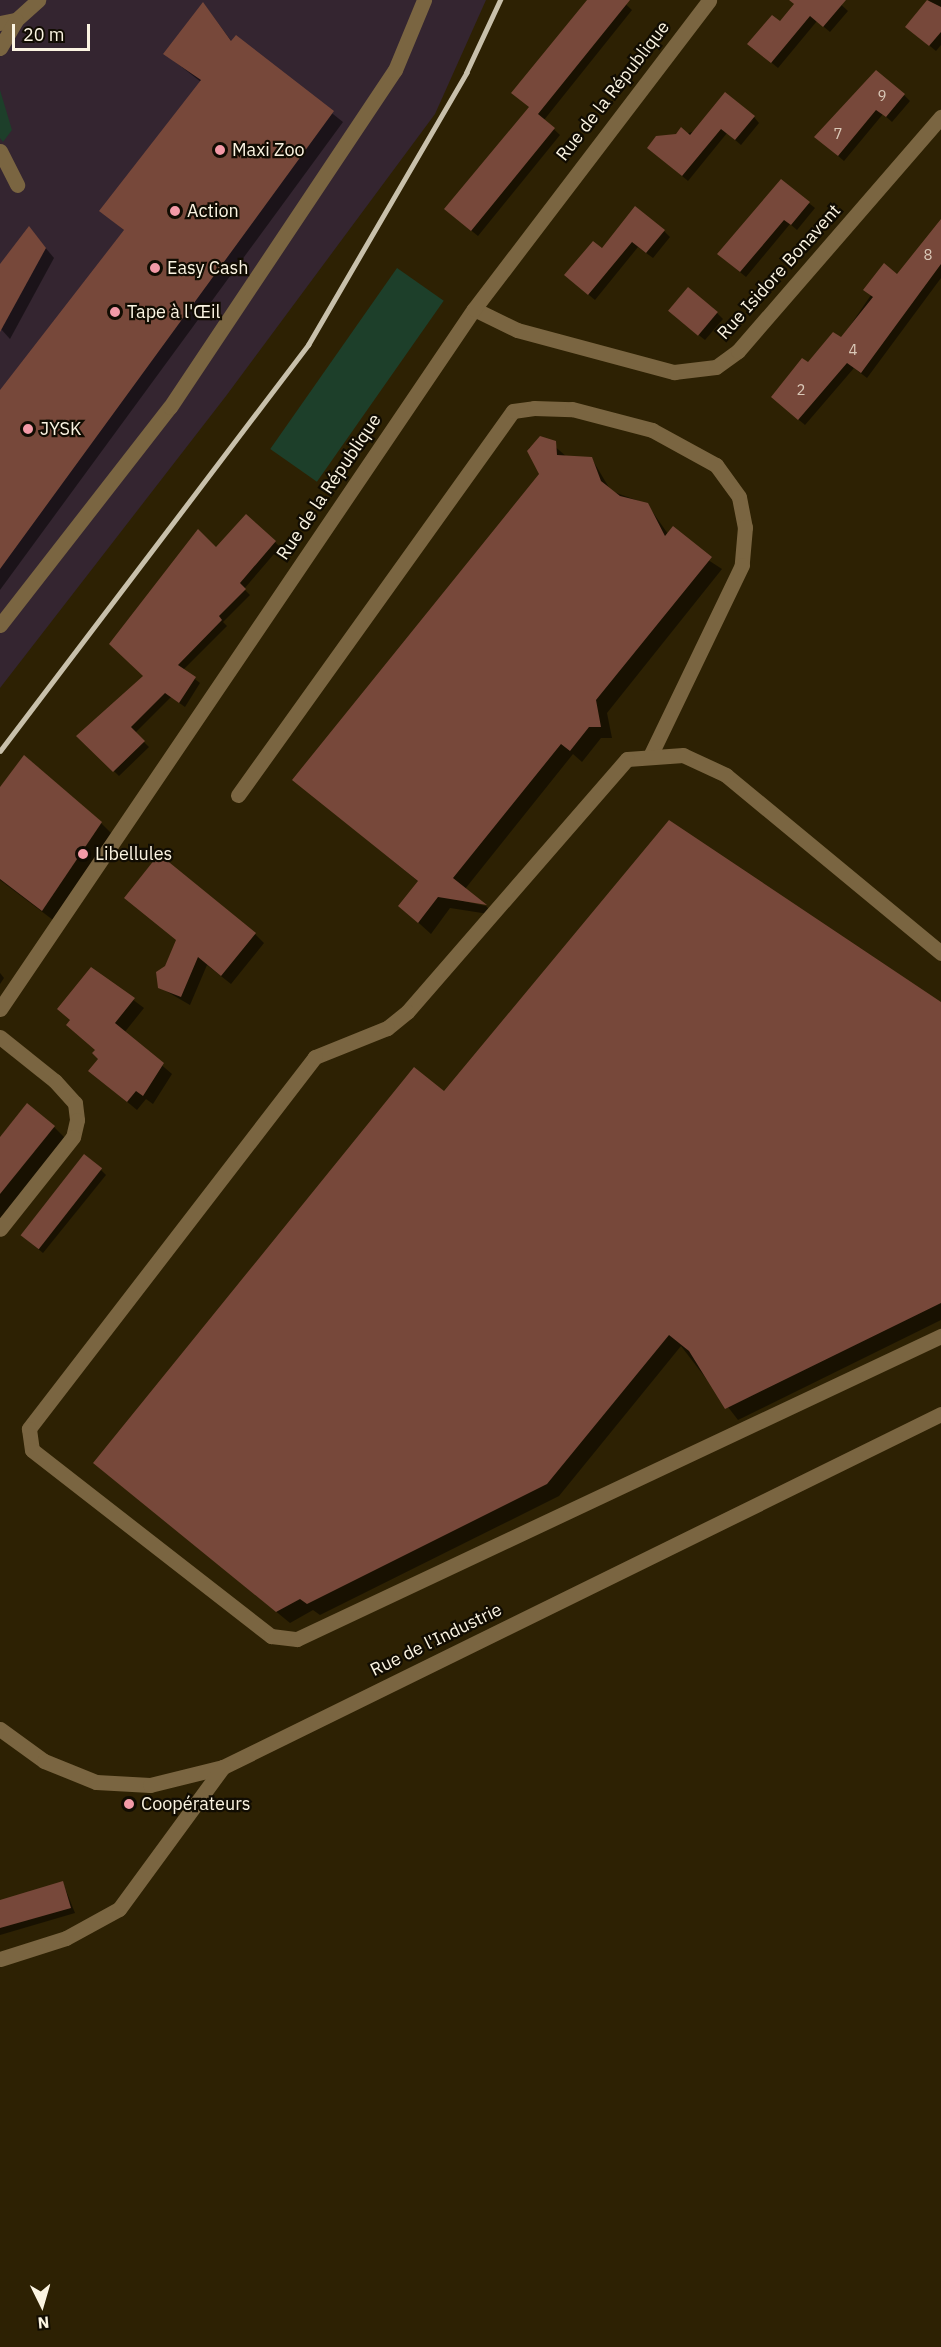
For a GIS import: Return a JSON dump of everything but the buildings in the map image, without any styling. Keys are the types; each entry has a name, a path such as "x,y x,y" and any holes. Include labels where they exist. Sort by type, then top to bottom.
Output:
{"street":[{"path":"0,48 8,21 38,0"},
{"path":"0,625 176,398 395,70 424,0"},
{"name":"Rue de la République","path":"0,1009 474,309 709,0"},
{"name":"Rue Isidore Bonavent","path":"474,309 517,330 675,372 716,367 738,351 941,117"},
{"path":"0,151 17,185 0,180"},
{"path":"238,795 513,411 534,408 572,409 652,430 716,465 739,497 745,527 742,565 651,754"},
{"path":"941,953 726,775 683,755 651,754 627,759 407,1011 387,1028 315,1057 37,1412 29,1429 33,1450 271,1636 297,1639 941,1336"},
{"path":"0,1037 55,1080 75,1103 77,1120 73,1137 0,1229"},
{"name":"Rue de l'Industrie","path":"0,1959 66,1938 118,1909 223,1767 941,1414"},
{"path":"0,1729 44,1761 96,1782 150,1785 223,1767"}],"shaded area":[{"path":"0,0 486,0 435,114 226,396 0,688"}],"green space":[{"path":"0,90 12,130 3,142 0,138"},
{"path":"397,268 444,301 317,482 270,449"}],"railway":[{"path":"0,751 308,345 466,73 500,0"}],"place":[{"name":"Maxi Zoo","path":"220,150"},
{"name":"Action","path":"175,211"},
{"name":"Easy Cash","path":"155,268"},
{"name":"Tape à l'Œil","path":"115,312"},
{"name":"JYSK","path":"28,429"},
{"name":"Libellules","path":"83,854"},
{"name":"Coopérateurs","path":"129,1804"}]}
